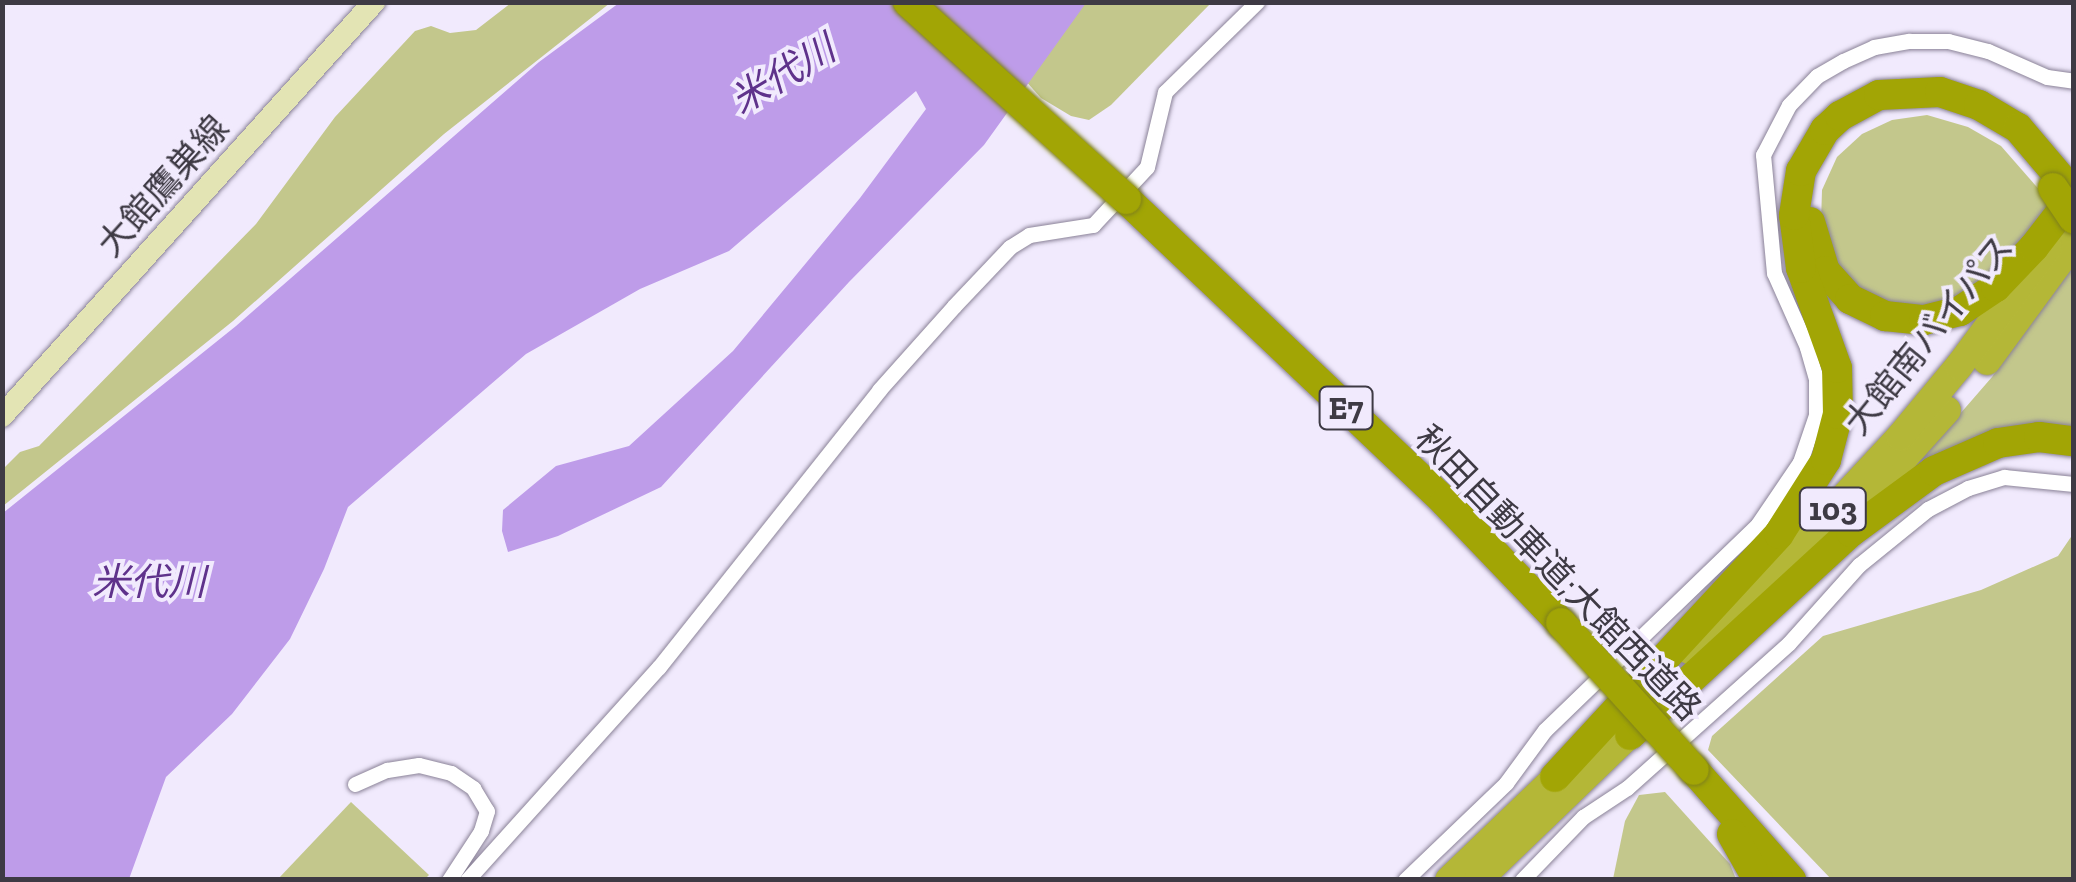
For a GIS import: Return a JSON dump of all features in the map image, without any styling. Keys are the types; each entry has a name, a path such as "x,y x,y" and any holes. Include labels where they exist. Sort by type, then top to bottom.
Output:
{"highway":[{"name":"秋田自動車道;大館西道路","path":"908,2 1126,199 1445,502 1561,624 1690,773 1734,813 1791,880"},
{"path":"1555,778 1779,534 1826,460 1838,414 1837,368 1801,268 1794,216 1801,171 1825,130 1840,116 1879,95 1908,90 1940,92 2000,115 2034,143 2067,192 2074,219"},
{"path":"1937,107 1978,120 2015,145 2067,192 2034,247 1996,288 1960,311 1941,317 1885,316 1850,299 1825,270 1812,234 1810,196 1825,156 1854,126 1890,109 1937,107"},
{"name":"大館南バイパス","path":"1449,880 1768,575 1900,437 2002,311 2067,192"},
{"name":"大館南バイパス","path":"1478,880 1874,494 1974,378 2074,242"},
{"path":"1630,735 1851,532 1934,470 1998,443 2039,437 2074,441"},
{"path":"1690,773 1734,836 1758,880"},
{"path":"1734,813 1800,880"}],"main road":[{"name":"大館鷹巣線","path":"2,416 374,2"}],"street":[{"path":"467,880 659,666 880,390 1010,247 1028,234 1093,224 1146,167 1164,92 1257,2"},
{"path":"1406,880 1506,783 1544,730 1758,524 1800,462 1816,415 1816,379 1807,347 1774,273 1763,155 1790,105 1817,76 1844,61 1874,46 1909,41 1948,41 1988,51 2047,77 2074,80"},
{"path":"1522,880 1583,817 1627,788 1789,643 1860,565 1928,509 1968,488 2004,477 2074,484"},
{"path":"355,784 387,770 418,764 450,773 474,788 487,811 481,831 449,880"}],"green space":[{"path":"511,3 610,3 444,134 233,321 3,506 3,469 20,452 39,446 256,224 335,117 415,31 431,26 450,33 476,30"},
{"path":"1085,3 1211,3 1111,105 1089,120 1071,116 1041,98 1024,79"},
{"path":"1927,115 1968,127 2001,146 2050,202 2015,254 1955,301 1902,310 1852,285 1828,253 1821,222 1822,190 1837,157 1862,134 1892,120"},
{"path":"2073,264 2073,430 2014,427 1961,443 1925,464 1920,460 1992,377"},
{"path":"2073,534 2073,879 1831,879 1708,750 1712,736 1823,636 1981,590 2058,556"},
{"path":"1665,792 1730,864 1736,879 1613,879 1625,821 1639,795"},
{"path":"351,802 429,875 425,879 278,879"}],"water":[{"name":"米代川","path":"619,3 1086,3 984,145 849,282 661,487 558,536 508,552 502,531 503,510 556,466 629,446 733,351 860,198 926,109 916,91 729,251 640,289 526,354 348,507 290,639 232,714 166,777 129,879 3,880 3,513 236,326 539,62"}]}
